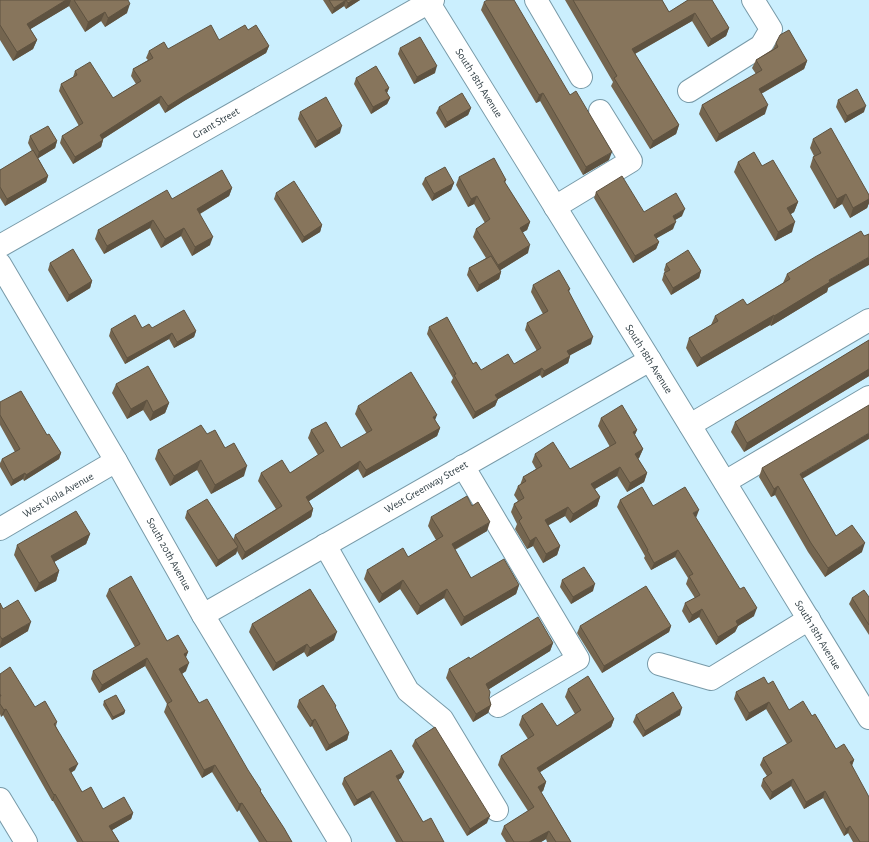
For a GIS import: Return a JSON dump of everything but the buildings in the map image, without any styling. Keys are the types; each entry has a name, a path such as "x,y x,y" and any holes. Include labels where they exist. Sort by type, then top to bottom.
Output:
{"street":[{"path":"536,0 581,77"},
{"path":"689,91 761,46 771,29 753,0"},
{"name":"South 18th Avenue","path":"430,1 869,718"},
{"name":"Grant Street","path":"0,246 430,1"},
{"path":"555,207 631,161 600,111"},
{"name":"South 20th Avenue","path":"0,264 116,461 203,615 340,842"},
{"path":"690,425 869,320"},
{"name":"West Greenway Street","path":"203,615 650,360"},
{"path":"725,482 869,396"},
{"name":"West Viola Avenue","path":"0,529 116,461"},
{"path":"464,466 578,659 498,706"},
{"path":"325,545 408,691 442,718 497,810"},
{"path":"659,664 711,679 809,620"},
{"path":"0,799 26,842"}]}
